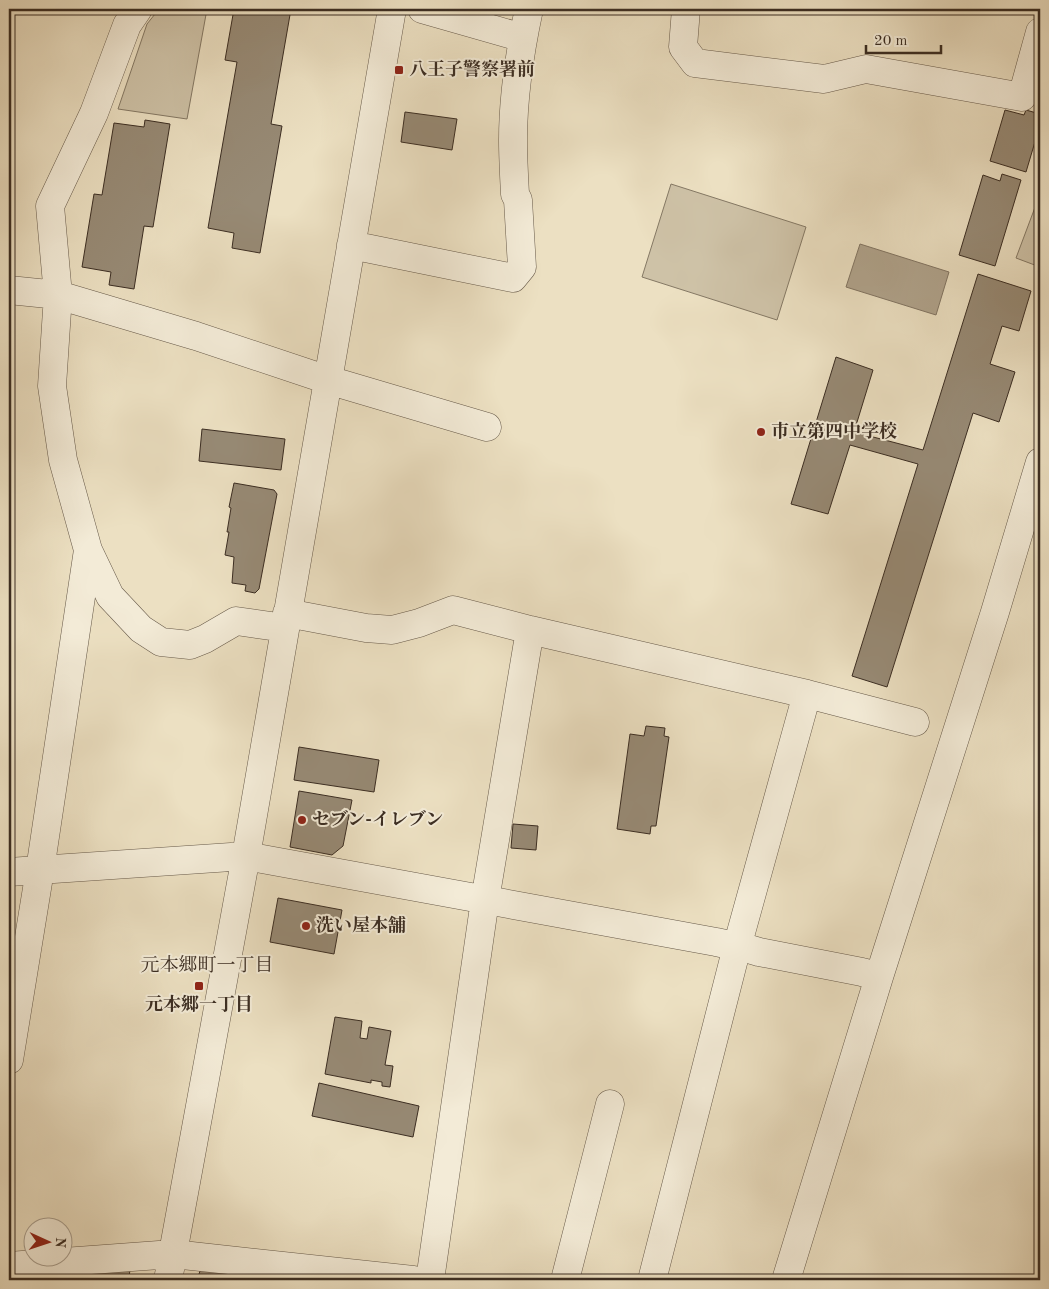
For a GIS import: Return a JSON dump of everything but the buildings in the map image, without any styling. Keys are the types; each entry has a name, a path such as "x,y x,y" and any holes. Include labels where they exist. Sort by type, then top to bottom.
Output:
{"street":[{"path":"138,9 126,25 94,113 50,206 58,296 52,386 63,460 88,550 110,596 141,629 161,642 190,645 205,639 236,620 286,621 392,630 419,623 453,610 530,630 806,694 915,722"},
{"path":"168,1280 246,856 392,9"},
{"path":"422,9 523,38"},
{"path":"351,245 514,278 522,267 518,200 515,194 513,138 516,90 528,9"},
{"path":"686,9 683,46 695,64 824,79 866,69 1022,97 1040,32"},
{"path":"9,290 58,296 196,336 328,380 487,427"},
{"path":"786,1280 879,977 987,638 1040,462"},
{"path":"9,1060 40,870 88,550"},
{"path":"430,1280 485,900 530,630"},
{"path":"652,1280 738,946 806,694"},
{"path":"9,872 246,856 738,946 879,977"},
{"path":"565,1280 610,1104"},
{"path":"9,1266 173,1254 413,1280"}],"shaded area":[{"path":"159,9 207,9 187,119 118,109 147,24"},
{"path":"671,184 806,227 777,320 642,277"},
{"path":"1040,194 1040,267 1016,258"},
{"path":"860,244 949,272 936,315 846,287"}],"place":[{"name":"八王子警察署前","path":"399,70"},
{"name":"市立第四中学校","path":"761,432"},
{"name":"セブン-イレブン","path":"302,820"},
{"name":"洗い屋本舗","path":"306,926"},
{"name":"元本郷一丁目","path":"199,986"}],"district":[{"name":"元本郷町一丁目","path":"207,966"}]}
